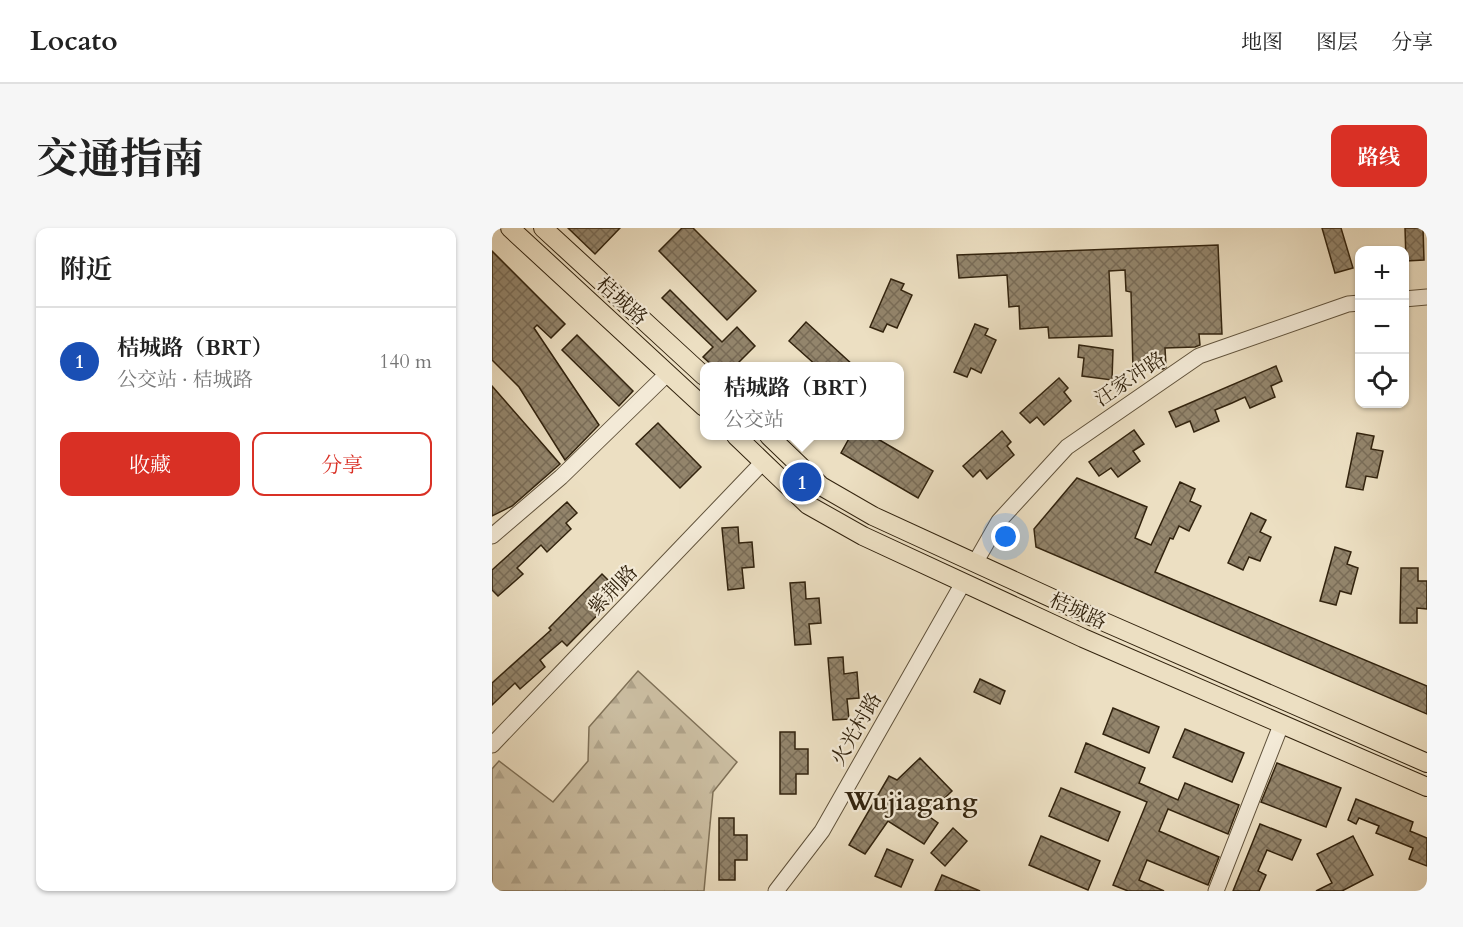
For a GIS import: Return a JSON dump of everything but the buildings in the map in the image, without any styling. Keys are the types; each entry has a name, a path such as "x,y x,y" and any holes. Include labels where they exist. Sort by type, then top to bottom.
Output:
{"main road":[{"name":"桔城路","path":"510,228 700,402"},
{"name":"桔城路","path":"543,228 700,371"},
{"name":"桔城路","path":"741,440 808,504 863,536 1281,725 1427,787"},
{"name":"桔城路","path":"774,440 821,486 873,516 1092,617 1427,762"}],"street":[{"path":"1409,299 1427,297"},
{"name":"汪家冲路","path":"975,563 999,521 1067,447 1199,356 1355,303"},
{"path":"492,536 561,477 668,373"},
{"name":"紫荆路","path":"492,745 763,462"},
{"name":"火光村路","path":"776,891 822,831 963,583"},
{"path":"1216,891 1281,725"}],"green space":[{"path":"638,671 737,762 713,792 704,891 492,891 492,769 499,761 553,802 588,761 589,727"}],"place":[{"name":"桔城路（BRT）","path":"802,482"}],"district":[{"name":"Wujiagang","path":"911,801"}]}
